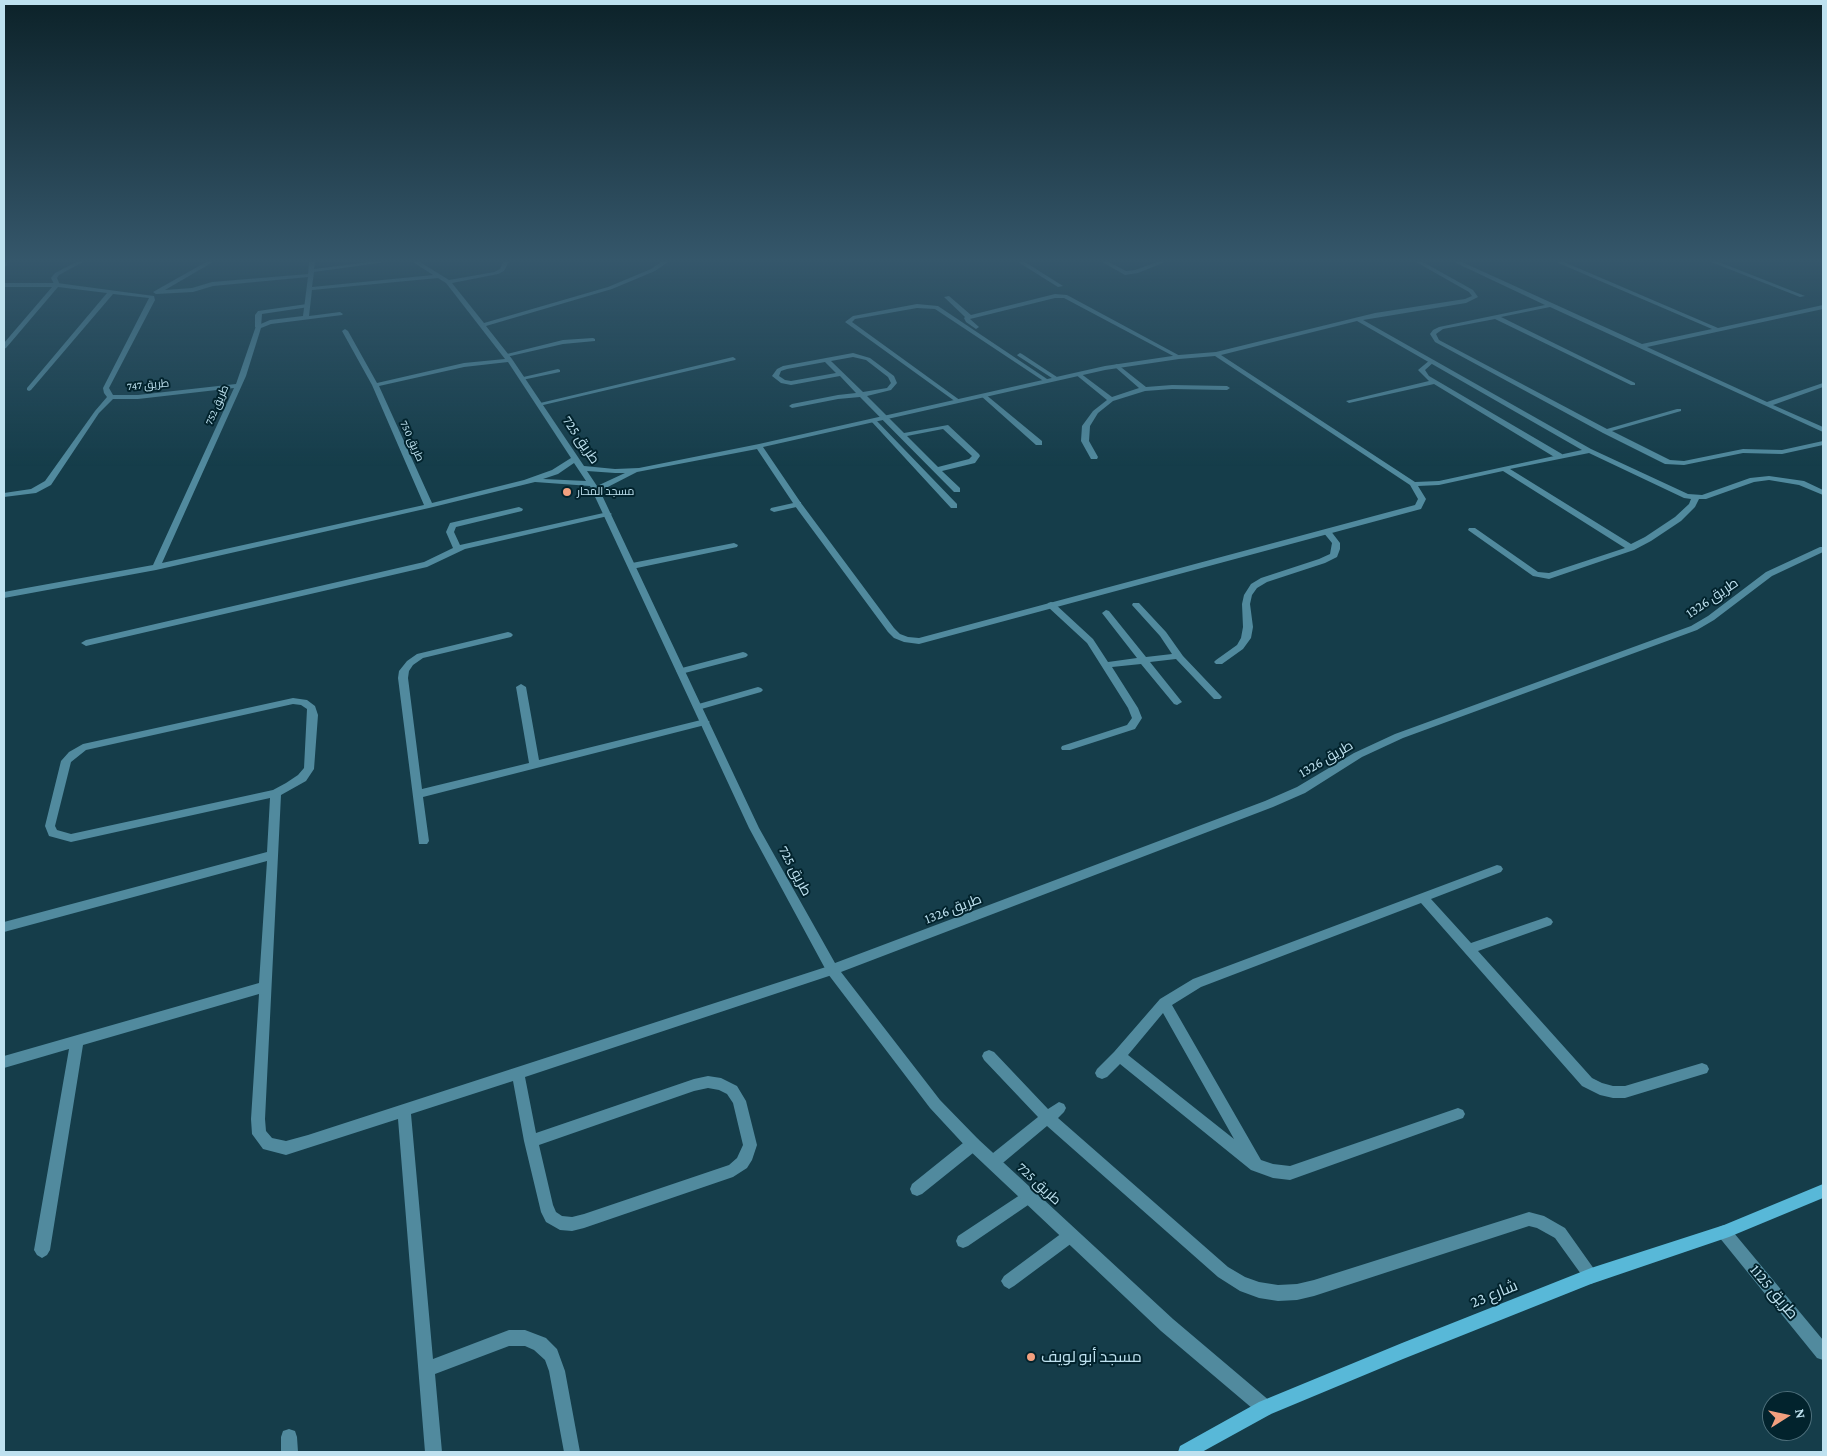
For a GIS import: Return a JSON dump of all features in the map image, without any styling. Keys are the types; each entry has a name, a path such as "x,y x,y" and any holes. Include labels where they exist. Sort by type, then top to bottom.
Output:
{"street":[{"path":"4,347 19,330"},
{"path":"29,389 79,330"},
{"name":"طريق 747","path":"136,330 106,388 107,393 111,397 138,397 238,386"},
{"name":"طريق 752","path":"156,567 249,361 257,330"},
{"name":"طريق 725","path":"487,330 522,378 594,487 754,828 832,970 935,1104 973,1144 1180,1337 1265,1408"},
{"path":"859,330 958,401"},
{"path":"970,330 1047,381"},
{"path":"981,330 1057,378"},
{"path":"1128,330 1179,357"},
{"path":"4,596 156,567 429,506 528,482 578,463 615,471 639,470 759,446 1057,378 1117,366 1216,354 1314,330"},
{"path":"1377,330 1590,451 1600,454 1678,493 1696,497 1709,496 1754,480 1770,478 1801,483 1823,493"},
{"path":"1435,330 1433,334 1437,341 1660,459 1684,463 1743,451 1782,452 1823,443"},
{"path":"1522,330 1633,384"},
{"path":"1607,330 1823,430"},
{"path":"1643,346 1712,330"},
{"name":"طريق 750","path":"344,331 375,385 429,506"},
{"path":"375,385 553,344 593,340"},
{"path":"759,446 798,504 897,636 907,640 918,640 1418,507 1422,499 1413,484 1216,354"},
{"path":"464,365 506,355"},
{"path":"792,406 844,396 862,395 889,389 893,386 894,379 864,357 847,355 784,367 775,373 775,376 783,382 791,383 841,374"},
{"path":"539,404 733,359"},
{"path":"826,359 957,490"},
{"path":"1432,361 1421,370 1434,382 1558,456"},
{"path":"1117,366 1144,389"},
{"path":"522,378 558,371"},
{"path":"1078,374 1111,400"},
{"path":"1349,401 1434,382"},
{"path":"1768,404 1823,385"},
{"path":"1094,457 1086,441 1086,426 1095,412 1111,400 1144,389 1172,387 1227,388"},
{"path":"983,395 1040,443"},
{"path":"4,495 33,491 48,483 97,412 111,397"},
{"path":"1606,431 1679,410"},
{"path":"874,420 954,506"},
{"path":"902,435 945,427 976,456 972,460 936,470"},
{"path":"1413,484 1439,483 1558,456 1590,451"},
{"path":"1503,468 1630,548"},
{"path":"528,482 561,481 594,487 639,470"},
{"path":"1472,530 1531,570 1542,576 1554,575 1630,548 1678,519 1692,505 1696,497"},
{"path":"774,510 798,504"},
{"path":"457,548 450,532 453,525 519,509"},
{"path":"86,643 427,564 457,548 608,514"},
{"path":"1219,662 1240,647 1246,638 1248,628 1246,604 1248,595 1254,586 1264,580 1322,561 1334,554 1336,543 1326,532"},
{"path":"632,566 734,545"},
{"name":"طريق 1326","path":"276,792 258,1118 259,1134 268,1144 286,1148 832,970 1268,804 1301,790 1358,755 1399,736 1694,628 1711,618 1769,574 1823,549"},
{"path":"1051,605 1090,642 1136,714 1136,721 1127,728 1066,748"},
{"path":"1136,605 1163,634 1178,656 1217,697"},
{"path":"1106,613 1177,702"},
{"path":"424,841 403,678 404,670 420,656 508,635"},
{"path":"681,671 743,656"},
{"path":"1106,665 1178,656"},
{"path":"521,687 534,764"},
{"path":"698,707 758,690"},
{"path":"304,702 312,708 313,715 309,768 302,778 276,792 71,838 53,833 50,826 66,762 83,747 279,703 304,702"},
{"path":"418,794 705,722"},
{"path":"4,927 272,855"},
{"path":"1102,1073 1120,1056 1164,1003 1197,983 1497,869"},
{"path":"1423,897 1577,1073 1587,1082 1600,1089 1624,1092 1702,1069"},
{"path":"1469,949 1547,922"},
{"path":"4,1062 265,987"},
{"path":"1164,1003 1256,1165"},
{"path":"42,1250 77,1041"},
{"path":"989,1056 1053,1113 1223,1272 1240,1283 1259,1290 1278,1293 1314,1288 1529,1219 1539,1221 1560,1234 1591,1276"},
{"path":"1120,1056 1256,1165 1273,1171 1290,1172 1458,1114"},
{"path":"518,1073 531,1141 546,1207 551,1217 560,1223 572,1224 733,1170 742,1163 750,1145 739,1101 732,1090 721,1084 708,1082 694,1085 531,1141"},
{"path":"404,1110 433,1452"},
{"path":"993,1162 1053,1113"},
{"path":"917,1189 973,1144"},
{"name":"شارع 23","path":"1186,1452 1265,1408 1591,1276 1724,1232 1823,1191"},
{"path":"963,1241 1029,1196"},
{"name":"طريق 1125","path":"1724,1232 1823,1352"},
{"path":"1009,1281 1071,1235"},
{"path":"427,1369 509,1338 525,1338 540,1344 550,1355 557,1371 572,1452"}],"place":[{"name":"مسجد المحار","path":"567,492"},
{"name":"مسجد أبو لويف","path":"1031,1357"}]}
